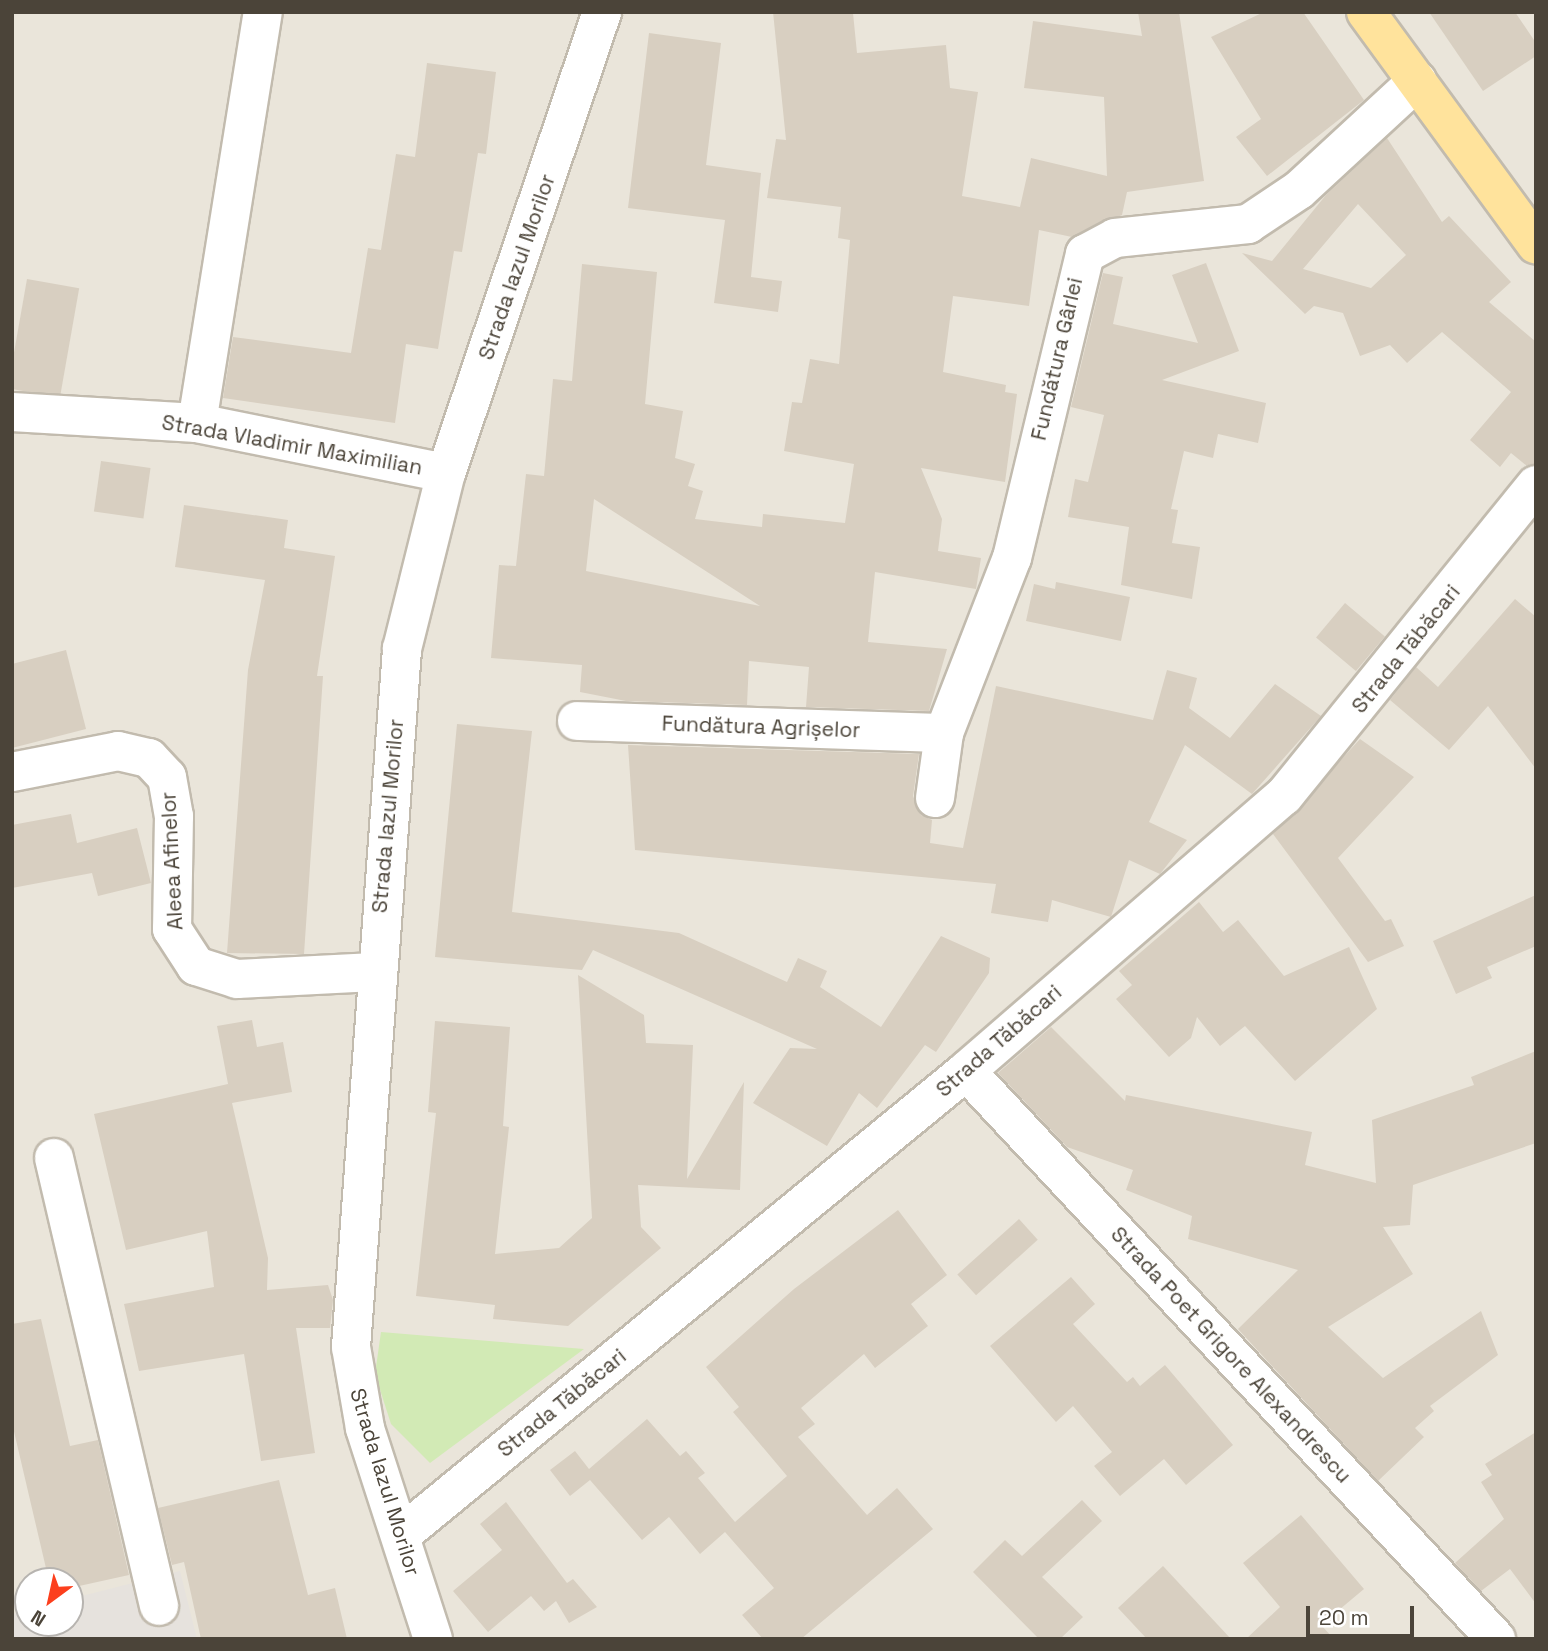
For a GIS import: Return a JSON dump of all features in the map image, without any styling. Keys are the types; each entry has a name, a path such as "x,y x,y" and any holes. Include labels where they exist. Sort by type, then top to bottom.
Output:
{"main road":[{"path":"1366,12 1536,244"}],"street":[{"path":"197,423 263,12"},
{"name":"Strada Iazul Morilor","path":"433,1639 365,1428 351,1347 375,972 402,649 446,472 602,12"},
{"name":"Fundătura Gârlei","path":"935,798 944,733 1012,558 1085,254 1115,237 1248,224 1300,190 1417,81"},
{"name":"Strada Vladimir Maximilian","path":"12,412 197,423 446,472"},
{"name":"Strada Tăbăcari","path":"401,1535 966,1070 1283,796 1536,485"},
{"name":"Fundătura Agrișelor","path":"577,721 944,733"},
{"name":"Aleea Afinelor","path":"12,772 118,751 149,758 167,776 174,816 172,929 195,966 237,979 375,972"},
{"name":"Strada Poet Grigore Alexandrescu","path":"966,1070 1496,1639"},
{"path":"54,1158 159,1606"}],"shaded area":[{"path":"12,12 1536,12 1536,1639 12,1639"},
{"path":"180,1571 197,1639 12,1639 14,1614 14,1637 84,1637 84,1595"}],"green space":[{"path":"381,1332 584,1349 430,1463 391,1424 375,1374"}],"building":[{"path":"773,12 853,13 857,53 946,45 950,88 978,92 962,196 1020,207 1031,158 1107,176 1104,97 1024,88 1033,21 1142,36 1138,12 1179,12 1204,181 1127,192 1122,215 1072,237 1039,230 1029,306 953,296 943,372 1006,385 1005,392 1017,394 1005,482 921,468 942,519 938,551 981,558 976,589 875,572 868,642 947,649 929,711 806,707 809,667 749,661 747,705 626,701 580,692 582,665 491,658 499,565 516,566 526,474 544,476 553,379 572,381 582,264 657,272 645,404 683,411 675,458 695,464 688,486 703,491 695,519 762,527 763,514 845,523 854,464 784,451 792,402 802,403 810,359 839,364 850,240 838,238 841,207 767,198 776,139 786,140","holes":["594,499 760,606 586,571"]},
{"path":"1264,12 1303,12 1364,100 1267,176 1236,137 1261,119 1211,37"},
{"path":"1429,12 1515,12 1536,43 1536,56 1483,91"},
{"path":"649,33 721,43 706,165 761,173 751,277 782,281 778,312 714,303 725,220 628,208"},
{"path":"427,63 496,72 486,154 478,153 462,252 454,251 438,349 406,344 395,423 223,398 233,337 351,353 368,248 381,250 396,154 415,157"},
{"path":"1387,138 1442,222 1449,216 1511,282 1489,302 1536,342 1536,464 1527,466 1511,453 1500,467 1470,440 1511,392 1442,332 1407,363 1390,345 1360,356 1343,313 1314,306 1305,314 1242,253 1272,261 1326,195","holes":["1358,204 1406,255 1371,288 1303,269"]},
{"path":"1206,263 1239,351 1162,380 1266,403 1258,443 1218,434 1213,458 1184,451 1171,509 1178,510 1172,543 1200,547 1192,599 1121,585 1129,527 1068,517 1075,479 1088,482 1104,415 1071,407 1103,273 1123,277 1113,324 1198,343 1172,275"},
{"path":"27,279 79,288 60,398 12,389 12,364"},
{"path":"101,461 151,468 143,518 94,512"},
{"path":"184,505 288,520 284,548 335,556 317,676 323,676 304,954 227,953 248,670 265,580 175,567"},
{"path":"1056,582 1130,597 1121,641 1026,621 1034,584 1055,589"},
{"path":"1515,599 1536,617 1536,769 1488,706 1449,750 1390,700 1416,667 1438,687"},
{"path":"1345,603 1385,636 1356,671 1316,637"},
{"path":"66,650 86,729 12,748 12,664"},
{"path":"1167,670 1197,678 1189,708 1230,738 1275,684 1321,716 1252,794 1185,745 1149,822 1187,840 1160,874 1129,860 1111,917 1052,900 1048,922 991,913 996,884 635,850 628,745 919,754 913,796 921,815 932,820 930,843 963,848 996,686 1153,720"},
{"path":"457,724 532,731 512,912 679,933 787,982 798,958 827,971 820,987 881,1027 941,936 990,958 989,973 936,1052 925,1045 877,1108 859,1093 827,1146 753,1103 790,1048 817,1049 593,950 582,970 435,957"},
{"path":"1360,739 1414,777 1338,858 1385,921 1391,919 1404,946 1368,962 1273,834"},
{"path":"71,814 77,843 137,828 151,883 98,896 92,873 12,888 12,825"},
{"path":"1536,895 1536,946 1487,967 1492,978 1456,994 1433,941"},
{"path":"1199,902 1223,932 1238,920 1284,976 1349,947 1377,1009 1295,1081 1245,1026 1220,1046 1197,1017 1191,1038 1169,1057 1116,999 1132,985 1119,971"},
{"path":"578,975 644,1015 646,1043 693,1045 687,1179 744,1082 740,1190 638,1185 641,1227 661,1248 568,1326 493,1319 495,1305 416,1296 436,1113 428,1112 435,1021 510,1027 503,1126 509,1127 495,1254 559,1248 592,1218"},
{"path":"252,1020 257,1047 283,1042 292,1092 232,1103 268,1258 267,1290 328,1285 333,1300 330,1328 296,1328 315,1453 261,1461 244,1354 139,1371 124,1304 214,1287 207,1231 126,1250 94,1114 228,1084 229,1089 217,1026"},
{"path":"1051,1027 1125,1101 1126,1095 1312,1132 1305,1165 1376,1183 1372,1120 1474,1085 1471,1077 1536,1051 1536,1143 1413,1185 1410,1225 1383,1227 1413,1274 1328,1327 1383,1378 1481,1311 1498,1355 1430,1406 1434,1411 1415,1428 1424,1437 1378,1481 1238,1329 1298,1270 1188,1239 1192,1216 1126,1190 1133,1170 1067,1147 998,1073"},
{"path":"898,1210 947,1275 911,1304 928,1326 875,1368 864,1354 801,1408 815,1424 798,1437 867,1515 897,1488 933,1529 801,1639 763,1639 742,1615 774,1588 725,1532 700,1554 669,1517 642,1540 590,1480 570,1496 550,1470 575,1451 589,1469 647,1419 680,1456 686,1451 705,1473 698,1478 735,1522 787,1476 733,1412 739,1407 706,1367 794,1289"},
{"path":"1019,1219 1038,1240 976,1295 957,1275"},
{"path":"1071,1277 1095,1304 1073,1324 1127,1382 1133,1377 1140,1386 1165,1365 1233,1445 1186,1485 1164,1459 1120,1496 1094,1466 1112,1452 1073,1406 1056,1422 990,1346"},
{"path":"41,1319 70,1446 98,1440 129,1575 84,1585 84,1567 46,1567 12,1423 12,1324"},
{"path":"1536,1432 1536,1604 1510,1569 1481,1591 1455,1563 1504,1519 1481,1482 1492,1475 1485,1464"},
{"path":"279,1480 308,1595 335,1588 347,1639 201,1639 184,1562 172,1565 158,1508"},
{"path":"1082,1500 1102,1521 1042,1577 1083,1617 1060,1639 1039,1639 973,1572 1005,1540 1022,1556"},
{"path":"506,1502 567,1583 573,1579 597,1607 569,1623 556,1601 544,1611 531,1596 488,1632 453,1591 502,1550 480,1524"},
{"path":"1301,1515 1364,1589 1321,1625 1334,1639 1246,1639 1280,1607 1243,1563"},
{"path":"1163,1566 1231,1639 1147,1639 1118,1608"}]}
